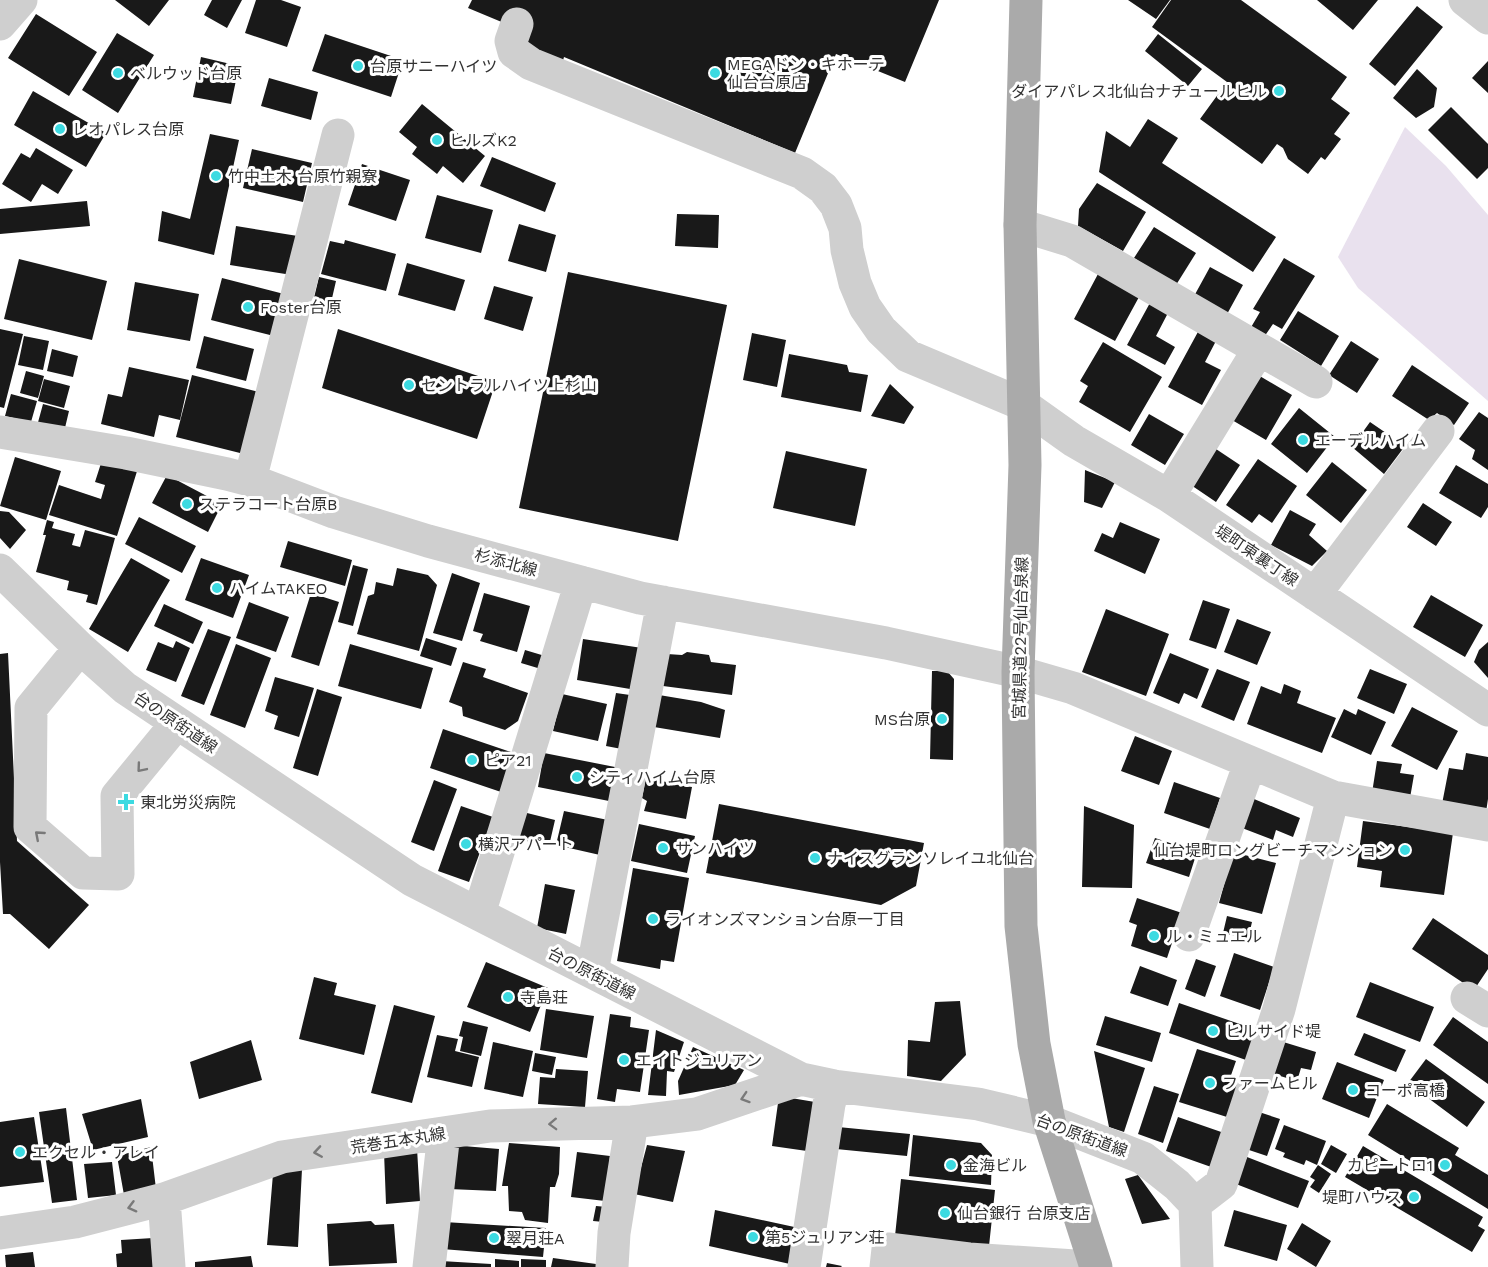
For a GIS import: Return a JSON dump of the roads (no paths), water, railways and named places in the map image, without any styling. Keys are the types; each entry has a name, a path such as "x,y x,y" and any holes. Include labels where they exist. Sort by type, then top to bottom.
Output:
{"main road":[{"name":"宮城県道22号仙台泉線","path":"1026,0 1020,225 1025,465 1018,672 1021,926 1034,1044 1049,1121 1096,1267"}],"street":[{"path":"0,24 21,0"},
{"path":"1465,0 1488,18"},
{"name":"堤町東裏丁線","path":"517,24 511,41 514,52 531,64 802,173 823,188 836,205 845,228 847,250 855,284 865,307 881,330 908,356 1022,404 1074,441 1169,496 1488,710"},
{"path":"250,480 338,135"},
{"path":"1020,225 1072,241 1316,382"},
{"path":"1169,496 1259,349"},
{"path":"1315,594 1438,431"},
{"name":"杉添北線","path":"0,432 126,453 250,480 345,516 428,542 663,602 886,644 1018,672 1073,688 1333,797 1488,825"},
{"name":"台の原街道線","path":"0,570 80,648 125,688 412,880 801,1079 834,1086 978,1104 1049,1121 1143,1158 1178,1185 1194,1204"},
{"path":"479,914 581,582"},
{"path":"591,972 663,602"},
{"path":"80,648 31,708 30,827 83,873 118,874 117,796 177,723"},
{"path":"1189,935 1250,763"},
{"path":"1197,1267 1194,1204 1221,1184 1279,1009 1333,797"},
{"name":"荒巻五本丸線","path":"0,1233 75,1222 164,1199 282,1157 490,1126 632,1122 697,1114 801,1079"},
{"path":"804,1267 829,1104 834,1086"},
{"path":"612,1267 614,1233 632,1122"},
{"path":"429,1267 444,1133"},
{"path":"164,1199 169,1267"},
{"path":"886,1267 888,1249 969,1259 1090,1267"}],"place":[{"name":"台原サニーハイツ","path":"358,66"},
{"name":"ベルウッド台原","path":"118,73"},
{"name":"MEGAドン・キホーテ 仙台台原店","path":"715,73"},
{"name":"ダイアパレス北仙台ナチュールヒル","path":"1279,91"},
{"name":"レオパレス台原","path":"60,129"},
{"name":"ヒルズK2","path":"437,140"},
{"name":"竹中土木 台原竹親寮","path":"216,176"},
{"name":"Foster台原","path":"248,307"},
{"name":"セントラルハイツ上杉山","path":"409,385"},
{"name":"エーデルハイム","path":"1303,440"},
{"name":"ステラコート台原B","path":"187,504"},
{"name":"ハイムTAKEO","path":"217,588"},
{"name":"MS台原","path":"942,719"},
{"name":"ピア21","path":"472,760"},
{"name":"シティハイム台原","path":"577,777"},
{"name":"東北労災病院","path":"126,802"},
{"name":"横沢アパート","path":"466,844"},
{"name":"サンハイツ","path":"663,848"},
{"name":"仙台堤町ロングビーチマンション","path":"1405,850"},
{"name":"ナイスグランソレイユ北仙台","path":"815,858"},
{"name":"ライオンズマンション台原一丁目","path":"653,919"},
{"name":"ル・ミュエル","path":"1154,936"},
{"name":"寺島荘","path":"508,997"},
{"name":"ヒルサイド堤","path":"1213,1031"},
{"name":"エイトジュリアン","path":"624,1060"},
{"name":"ファームヒル","path":"1210,1083"},
{"name":"コーポ高橋","path":"1353,1090"},
{"name":"エクセル・アレイ","path":"20,1152"},
{"name":"金海ビル","path":"951,1165"},
{"name":"カピートロ1","path":"1445,1165"},
{"name":"堤町ハウス","path":"1414,1197"},
{"name":"仙台銀行 台原支店","path":"945,1213"},
{"name":"第5ジュリアン荘","path":"753,1237"},
{"name":"翠月荘A","path":"494,1238"}]}
